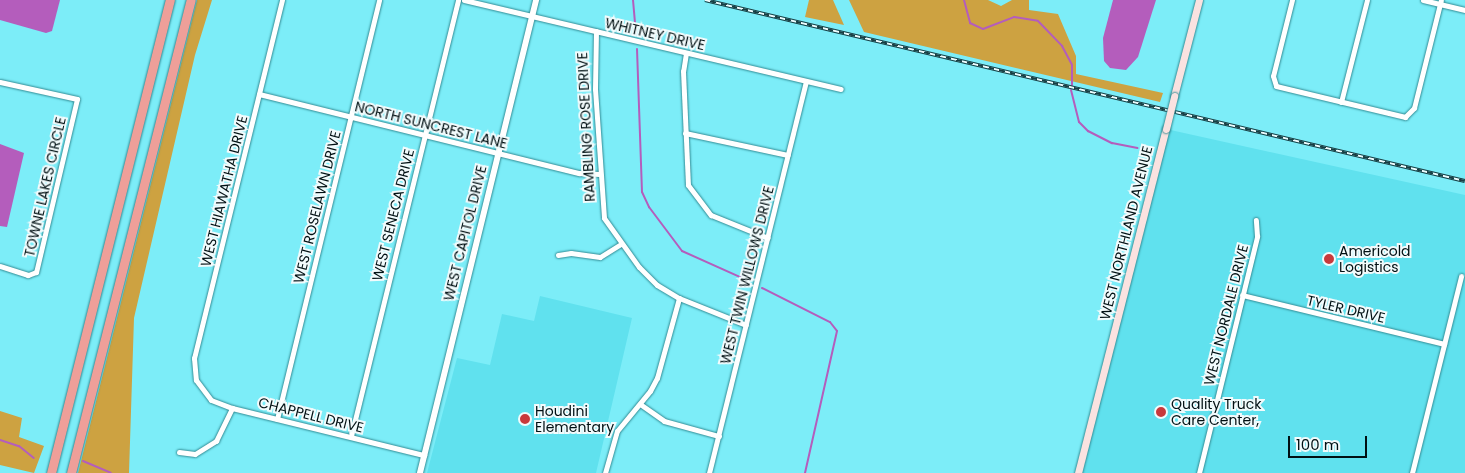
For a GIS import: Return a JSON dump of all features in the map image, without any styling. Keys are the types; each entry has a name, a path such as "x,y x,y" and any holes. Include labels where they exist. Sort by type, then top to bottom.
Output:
{"highway":[{"path":"50,473 170,0"},
{"path":"71,473 191,0"}],"main road":[{"name":"WEST NORTHLAND AVENUE","path":"1078,473 1199,0"}],"street":[{"name":"WEST HIAWATHA DRIVE","path":"200,386 194,373 194,358 282,0"},
{"name":"WEST ROSELAWN DRIVE","path":"277,419 379,0"},
{"name":"WEST SENECA DRIVE","path":"351,436 458,0"},
{"name":"WHITNEY DRIVE","path":"464,0 841,90"},
{"name":"WEST CAPITOL DRIVE","path":"420,473 536,0"},
{"path":"1292,0 1273,76 1274,84 1341,102 1409,115 1414,108 1440,2"},
{"path":"1341,102 1367,0"},
{"path":"1423,0 1440,2 1465,10"},
{"name":"RAMBLING ROSE DRIVE","path":"596,31 593,49 599,174 604,218 621,244 651,281 679,298 746,325"},
{"path":"686,53 683,71 687,181 703,208 711,215 768,238"},
{"name":"TOWNE LAKES CIRCLE","path":"0,82 77,99 36,272 28,275 0,266"},
{"name":"WEST TWIN WILLOWS DRIVE","path":"710,473 806,82"},
{"name":"NORTH SUNCREST LANE","path":"259,94 498,152 599,174"},
{"path":"685,133 788,155"},
{"name":"WEST NORDALE DRIVE","path":"1199,473 1257,236 1256,220"},
{"path":"558,255 571,253 600,257 621,244"},
{"path":"1412,473 1461,276"},
{"name":"TYLER DRIVE","path":"1242,295 1444,344"},
{"path":"605,473 616,431 640,404 657,378 679,298"},
{"name":"CHAPPELL DRIVE","path":"200,386 211,400 232,408 424,455"},
{"path":"640,404 664,421 719,436"},
{"path":"179,452 195,454 216,442 232,408"}],"shaded area":[{"path":"0,0 60,0 52,31 46,33 0,20"},
{"path":"197,0 212,0 195,55 134,318 129,473 78,473"},
{"path":"809,0 833,0 844,25 805,17"},
{"path":"849,0 988,0 1001,6 1012,0 1029,0 1029,10 1058,14 1076,56 1076,74 1163,93 1160,102 864,32"},
{"path":"1113,0 1156,0 1138,57 1126,70 1110,68 1104,61 1103,38"},
{"path":"1166,129 1465,195 1465,473 1078,473"},
{"path":"0,144 24,153 7,227 0,226"},
{"name":"Houdini Elementary","path":"540,296 632,318 596,473 427,473 457,358 490,365 502,314 534,321"},
{"path":"0,411 22,418 19,437 44,446 34,473 0,465"}],"waterway":[{"path":"633,0 636,34"},
{"path":"964,0 970,23 983,29 1014,17 1038,21 1062,46 1072,65 1072,85"},
{"path":"637,49 642,192 649,207 682,251 749,281"},
{"path":"1071,90 1079,122 1088,131 1112,143 1138,148"},
{"path":"762,288 830,322 837,331 805,473"},
{"path":"0,440 19,446 34,458"},
{"path":"83,461 111,473"}],"railway":[{"path":"705,0 1465,181"}],"place":[{"name":"Americold Logistics","path":"1329,259"},
{"name":"Quality Truck Care Center,","path":"1161,412"},
{"name":"Houdini Elementary","path":"525,419"}]}
